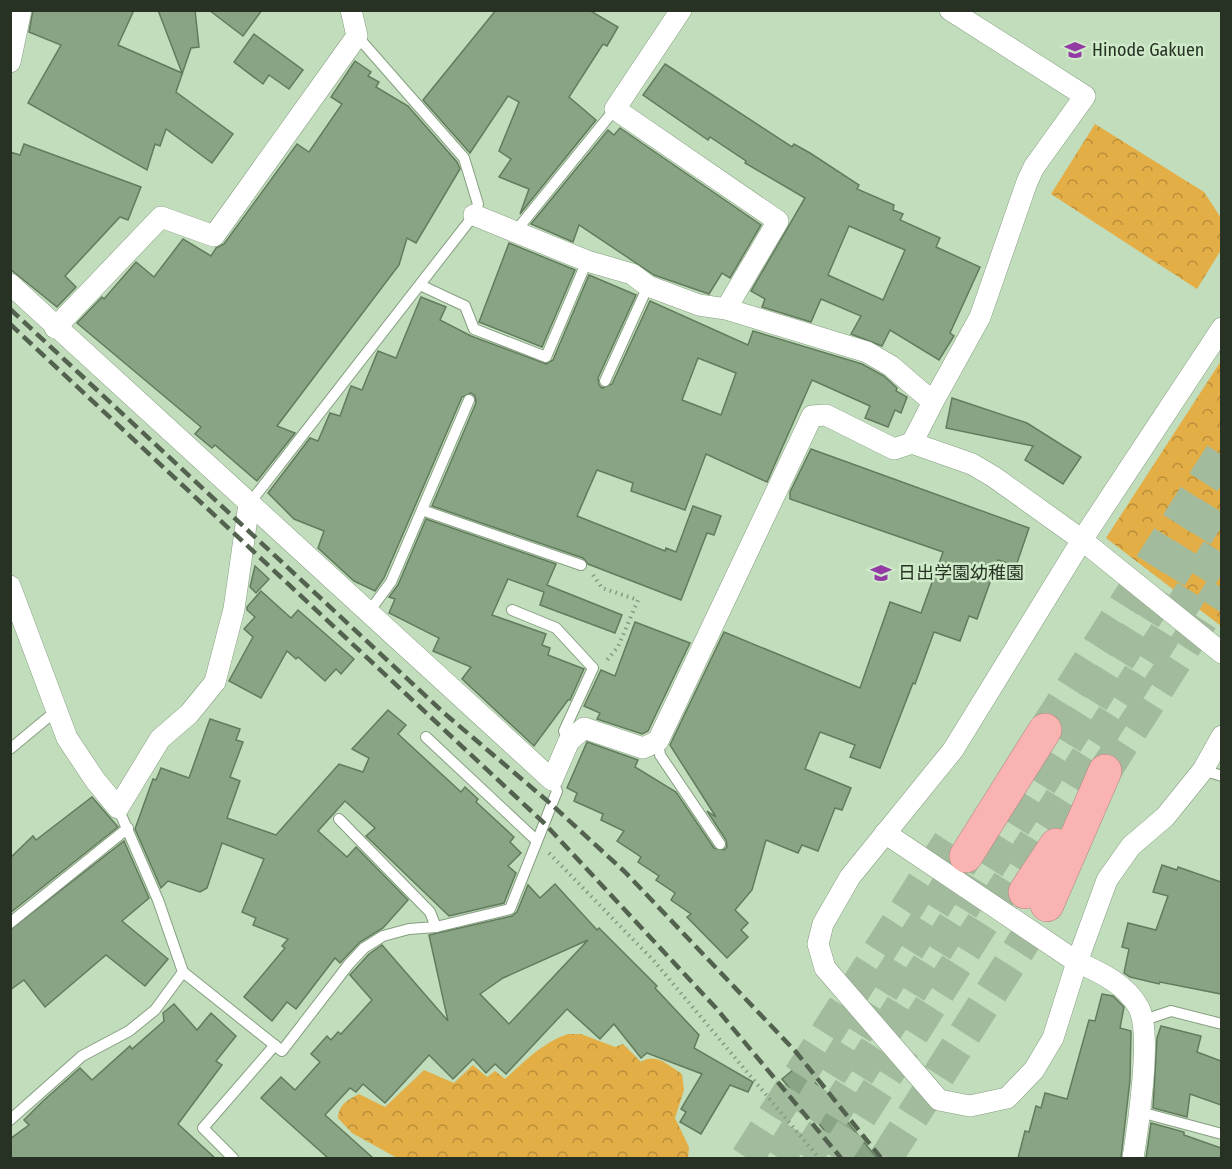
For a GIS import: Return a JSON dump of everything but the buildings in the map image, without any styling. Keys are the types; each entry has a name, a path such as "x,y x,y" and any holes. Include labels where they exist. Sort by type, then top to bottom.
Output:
{"highway":[{"path":"958,849 1045,730"},
{"path":"1036,898 1105,771"}],"street":[{"path":"10,62 21,10"},
{"path":"55,328 161,217 214,236 357,36 351,10"},
{"path":"681,10 615,109 778,221 726,309"},
{"path":"912,443 980,317 1034,167 1085,96 950,10"},
{"path":"474,215 587,261 632,274 648,286 699,305 726,309 867,352 891,366 933,402"},
{"path":"10,284 55,328 552,780 569,741 584,728 643,748 658,741 812,416 826,415 894,449 912,443 972,464 1082,540 1221,653"},
{"path":"1221,328 1082,540 953,750 850,877 823,924 818,944 825,968 939,1100 970,1106 1007,1098 1034,1070 1053,1038 1077,962 1107,880 1131,846 1212,773 1221,736"},
{"path":"10,586 15,614 68,738 118,808 160,740 189,714 215,682 234,609 249,504"},
{"path":"885,833 1077,962 1110,977 1138,1005 1144,1020 1140,1112 1133,1158"}],"lane":[{"path":"249,504 474,215 478,204 464,158 357,36"},
{"path":"515,232 615,109"},
{"path":"420,285 465,306 474,328 546,357 587,261"},
{"path":"605,381 648,286"},
{"path":"368,613 391,582 469,400"},
{"path":"422,510 580,565"},
{"path":"512,610 556,628 593,668 564,731 569,741"},
{"path":"10,749 57,710"},
{"path":"426,737 536,840"},
{"path":"658,741 660,755 720,844"},
{"path":"118,808 158,900 183,972 282,1051 320,1004 333,983 364,948 383,936 409,929 436,927 510,909 557,791 552,780"},
{"path":"339,819 430,912 436,927"},
{"path":"10,923 128,828"},
{"path":"10,1120 82,1056 129,1031 155,1010 177,984 183,972"},
{"path":"1144,1020 1171,1011 1221,1024"},
{"path":"233,1158 202,1128 275,1045"},
{"path":"1140,1112 1221,1134"}],"path":[{"path":"580,565 589,570 602,588 638,600 618,647 606,661 593,668"},
{"path":"536,840 654,961 819,1158"}],"green space":[{"path":"1095,124 1204,192 1221,218 1221,250 1197,289 1051,194"},
{"path":"1221,361 1221,626 1106,538"},
{"path":"568,1034 581,1034 615,1047 623,1044 641,1062 647,1059 657,1059 682,1074 684,1090 675,1118 689,1147 688,1158 397,1158 352,1133 338,1118 342,1106 359,1094 385,1107 424,1070 454,1083 473,1065 487,1077 495,1071 505,1079 542,1047"}],"tunnel":[{"path":"1045,730 1222,453"},
{"path":"806,1158 1222,495"},
{"path":"834,1158 1222,543"},
{"path":"1105,771 1222,588"},
{"path":"747,1158 949,842"},
{"path":"779,1158 966,856"},
{"path":"886,1158 1047,905"}],"railway":[{"path":"10,309 444,713 551,804 625,872 796,1052 881,1158"},
{"path":"10,324 544,823 716,1008 841,1158"}],"place":[{"name":"Hinode Gakuen","path":"1075,50"},
{"name":"日出学園幼稚園","path":"881,573"}]}
